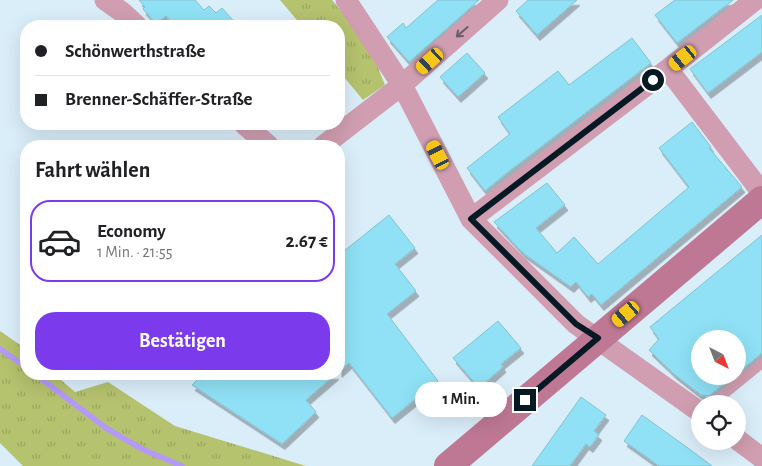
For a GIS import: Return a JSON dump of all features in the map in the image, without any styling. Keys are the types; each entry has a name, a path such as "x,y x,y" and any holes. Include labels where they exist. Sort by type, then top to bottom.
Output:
{"main road":[{"path":"448,466 762,200"}],"street":[{"path":"105,0 131,20"},
{"path":"346,0 402,85 471,219 576,324 691,405"},
{"path":"345,129 402,85 498,0"},
{"path":"471,219 668,69 755,0"},
{"path":"668,69 762,193"},
{"path":"251,130 262,140"},
{"path":"331,140 344,130"},
{"path":"746,446 762,458"}],"lane":[{"path":"723,395 762,363"}],"green space":[{"path":"280,0 332,0 368,43 385,85 363,100 345,78 345,20 297,20"},
{"path":"0,331 20,345 20,380 61,380 75,392 108,382 175,426 306,466 23,466 0,443"}],"building":[{"path":"139,0 195,0 204,10 209,6 216,13 222,8 233,20 170,20 166,16 161,20 153,20 143,9 145,7"},
{"path":"438,0 479,0 409,62 387,37 403,23 406,28"},
{"path":"528,0 577,0 537,35 516,11"},
{"path":"675,0 733,0 677,43 655,15"},
{"path":"762,15 762,52 708,93 690,69"},
{"path":"632,38 651,63 485,191 467,168 510,134 498,117 558,71 569,85"},
{"path":"467,53 485,73 458,97 440,77"},
{"path":"692,122 711,147 709,148 742,187 601,305 592,294 588,297 576,282 571,287 523,253 494,222 547,183 565,205 536,228 557,253 574,237 598,264 689,187 659,148"},
{"path":"389,215 415,248 395,264 416,291 387,314 438,381 392,418 349,363 345,367 345,250"},
{"path":"762,235 762,353 746,366 746,330 691,330 691,385 722,385 710,395 701,395 674,374 649,350 659,339 650,327"},
{"path":"498,321 521,348 501,364 503,367 479,388 453,358"},
{"path":"197,380 329,380 306,400 316,412 282,444 192,385"},
{"path":"581,397 606,415 594,431 599,435 590,447 586,444 570,466 532,466"},
{"path":"642,415 712,466 659,466 624,441"}],"waterway":[{"path":"0,349 20,363"},
{"path":"43,380 106,428 142,449 182,466"}],"route":[{"path":"525,400 598,338 576,324 471,219 653,80"}]}
